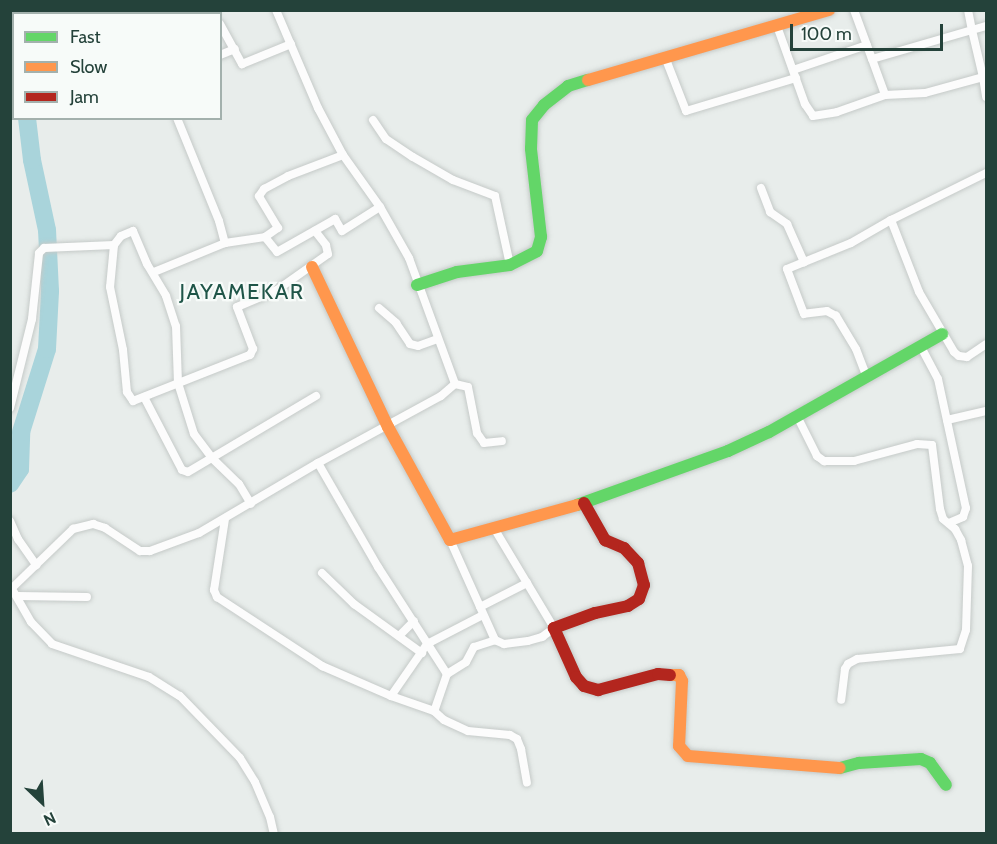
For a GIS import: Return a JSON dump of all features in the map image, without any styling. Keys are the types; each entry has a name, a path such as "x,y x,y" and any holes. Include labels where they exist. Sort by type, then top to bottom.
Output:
{"street":[{"path":"276,10 318,108 343,155 380,207 410,258 417,285 455,384"},
{"path":"417,285 457,272 510,265 532,256 540,245 531,149 534,116 568,86 829,10"},
{"path":"854,10 885,95"},
{"path":"968,10 987,97"},
{"path":"777,26 809,114 813,116 837,112 885,95 925,93 983,77"},
{"path":"872,59 987,26"},
{"path":"222,27 242,64 291,44"},
{"path":"665,57 686,111 794,74 867,45"},
{"path":"222,54 235,49"},
{"path":"178,120 219,221 225,243"},
{"path":"373,120 386,139 413,157 453,180 495,196 510,265"},
{"path":"154,272 225,243 265,237 278,228 259,196 264,189 288,176 343,155"},
{"path":"866,375 856,349 836,316 827,311 804,314 786,271 851,243 891,220 987,173"},
{"path":"761,188 770,212 787,224 804,262"},
{"path":"265,237 277,252 335,219 342,231 380,207"},
{"path":"891,220 919,292 942,334 959,356 967,357 987,344"},
{"path":"251,504 239,484 213,459 194,434 178,382 176,326 154,272 147,264 133,231 122,236 114,245 110,287 123,350 126,392 133,400 178,382 250,355 253,349 237,307 277,290 328,254 328,250 315,231"},
{"path":"10,408 32,319 39,253 44,248 114,245"},
{"path":"312,267 388,427 450,540 495,640 504,644 528,641 542,637 554,628 596,613 628,606 639,600 643,593 644,579 638,563 624,548 605,540 584,503"},
{"path":"380,308 396,323 410,344 418,346 437,339"},
{"path":"450,540 495,530 584,503 728,451 797,416 942,334"},
{"path":"921,347 938,380 966,508 963,517 949,523"},
{"path":"13,591 73,529 83,524 105,528 140,551 150,551 199,533 318,462 388,427 441,396 455,384"},
{"path":"455,384 468,387 477,433 484,443 502,441"},
{"path":"144,396 182,470 188,472 316,396"},
{"path":"947,420 987,411"},
{"path":"797,416 817,456 824,461 854,461 929,443 934,448 943,519 949,523 965,548 968,567 966,630 962,646 956,651 851,661 845,669 841,700"},
{"path":"318,462 378,567 447,674"},
{"path":"225,519 214,590 217,597 322,666 391,696 434,711 444,720 468,730 510,735 517,740 521,749 527,782"},
{"path":"10,521 36,565"},
{"path":"495,530 554,628 579,681 591,690 604,689 658,674 679,675 682,681 680,746 688,756 775,761 836,769 859,763 921,759 930,763 946,785"},
{"path":"322,573 354,604 422,653"},
{"path":"391,696 427,644 527,583"},
{"path":"13,591 87,597"},
{"path":"13,591 31,622 52,644 149,677 180,696 240,758 259,791 274,834"},
{"path":"399,636 414,621"},
{"path":"434,711 447,674 466,662 474,647 495,640"}],"waterway":[{"path":"10,484 20,469 21,432 47,349 50,291 47,230 32,160 27,120"}],"traffic: fast":[{"path":"417,285 457,272 510,265 537,251 541,237 531,149 532,120 544,105 568,86 588,80"},
{"path":"577,505 728,451 769,432 942,334"},
{"path":"840,768 859,763 921,759 930,763 946,785"}],"traffic: slow":[{"path":"588,80 829,10"},
{"path":"312,267 388,427 450,540 577,505"},
{"path":"670,675 679,675 682,681 679,746 688,756 840,768"}],"traffic: jam":[{"path":"584,503 605,540 624,548 638,563 644,585 639,599 628,606 595,613 554,628 576,677 584,686 598,690 658,674 670,675"}],"district":[{"name":"JAYAMEKAR","path":"242,292"}]}
